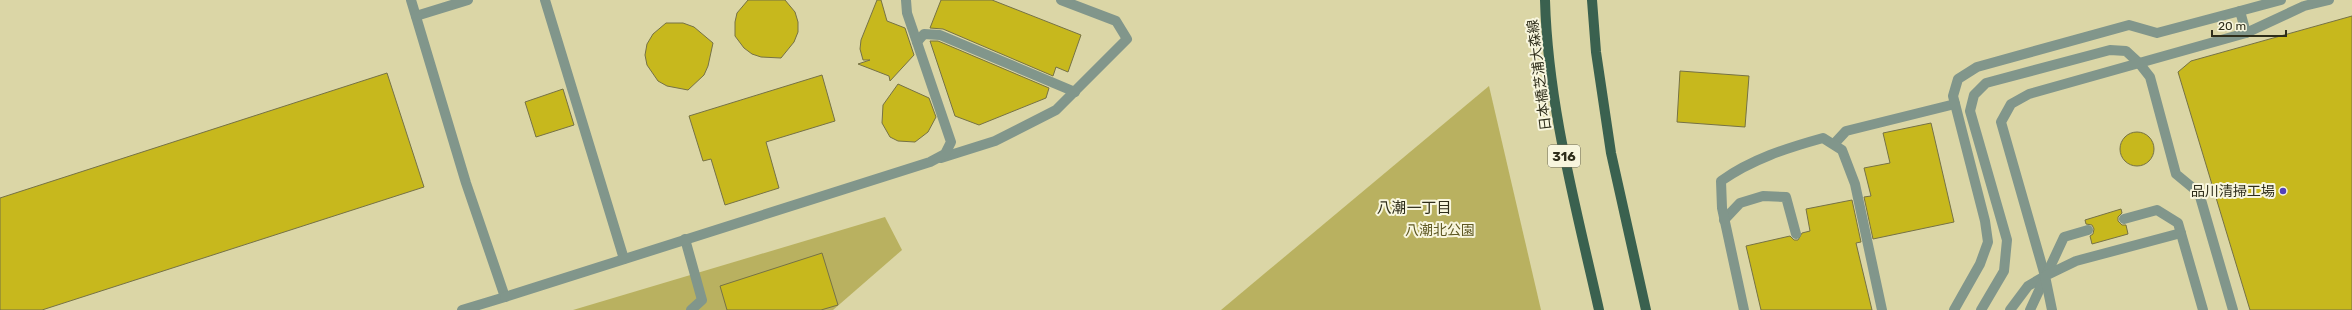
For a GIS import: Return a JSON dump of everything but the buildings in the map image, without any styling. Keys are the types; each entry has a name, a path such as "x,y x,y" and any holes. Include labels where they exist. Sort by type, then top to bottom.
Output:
{"main road":[{"name":"日本橋芝浦大森線","path":"1545,0 1548,56 1555,106 1564,157 1599,310"},
{"path":"1592,0 1599,74 1611,152 1646,310"}],"lane":[{"path":"411,0 466,183 505,297"},
{"path":"416,16 468,0"},
{"path":"545,0 624,259"},
{"path":"906,0 907,13 951,142 950,148 938,159"},
{"path":"462,310 995,141 1056,110 1128,39 1116,21 1061,0"},
{"path":"1954,310 1980,264 1988,242 1985,221 1953,96 1958,79 1977,67 2129,25 2157,32 2281,0"},
{"path":"2052,310 2045,276 2001,122 2011,104 2029,94 2246,33 2304,6 2329,0"},
{"path":"2240,11 2246,33"},
{"path":"917,42 924,34 940,35 1075,92"},
{"path":"1981,310 2004,271 2007,240 1970,111 1974,95 1986,83 2110,50 2126,51 2139,63 2150,77 2176,174 2199,193 2233,310"},
{"path":"1834,144 1846,131 1955,104"},
{"path":"1744,310 1724,220 1720,181 1742,166 1790,147 1823,138 1842,150 1855,184 1882,310"},
{"path":"1724,220 1740,203 1763,196 1786,197 1796,234"},
{"path":"2124,219 2157,210 2178,223 2203,310"},
{"path":"2030,310 2064,237 2088,230"},
{"path":"2010,310 2028,286 2076,261 2181,233"},
{"path":"685,239 702,300 691,310"}],"green space":[{"name":"八潮北公園","path":"1489,86 1541,310 1221,310"},
{"path":"885,217 902,250 833,310 573,310"}],"place":[{"name":"品川清掃工場","path":"2283,191"}],"district":[{"name":"八潮一丁目","path":"1414,208"}]}
